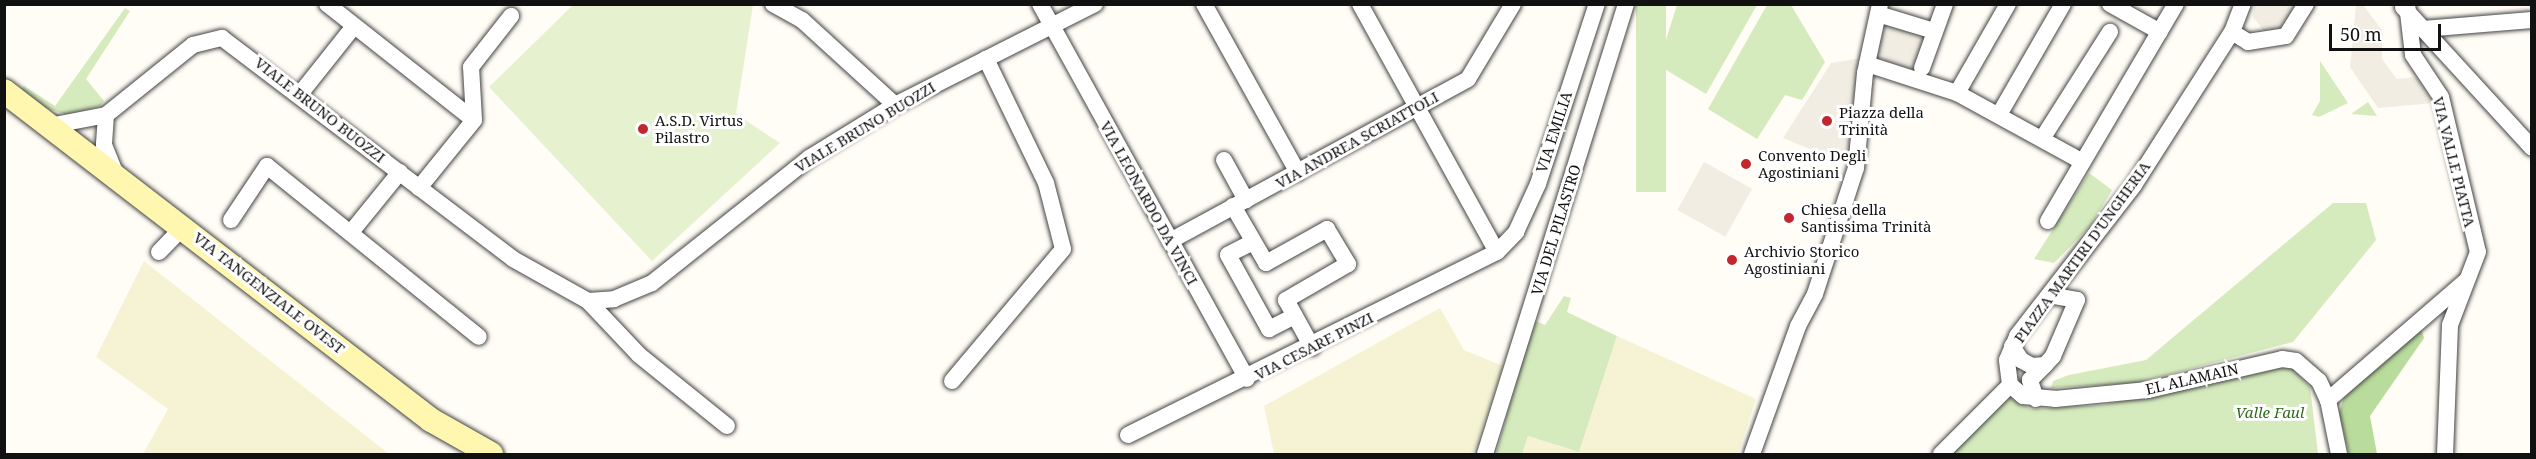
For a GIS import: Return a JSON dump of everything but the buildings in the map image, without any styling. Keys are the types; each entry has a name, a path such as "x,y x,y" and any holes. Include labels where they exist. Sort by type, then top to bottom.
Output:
{"main road":[{"name":"VIA TANGENZIALE OVEST","path":"4,91 184,226 431,420 491,454"}],"street":[{"path":"327,4 474,120"},
{"path":"773,4 802,20 895,105"},
{"name":"VIA LEONARDO DA VINCI","path":"1040,4 1247,379"},
{"name":"VIALE BRUNO BUOZZI","path":"588,301 614,299 652,283 808,158 895,105 1095,4"},
{"path":"1204,4 1298,173"},
{"path":"1360,4 1497,252"},
{"name":"VIA ANDREA SCRIATTOLI","path":"1170,241 1468,78 1513,4"},
{"name":"VIA EMILIA","path":"1497,252 1515,232 1538,184 1597,4"},
{"name":"VIA DEL PILASTRO","path":"1485,454 1626,4"},
{"path":"1922,68 1945,4"},
{"path":"1957,93 2008,4"},
{"path":"2000,113 2063,4"},
{"path":"2048,221 2176,4"},
{"name":"PIAZZA MARTIRI D'UNGHERIA","path":"2010,386 2007,360 2012,346 2134,186 2232,32 2242,4"},
{"path":"2232,32 2248,42 2286,36 2306,4"},
{"path":"2405,6 2423,29 2532,148"},
{"name":"VIA VALLE PIATTA","path":"2405,6 2413,56 2441,97 2478,252 2450,326 2445,454"},
{"path":"1752,454 1856,168 1867,64 1879,9 1934,31"},
{"path":"2042,139 2117,15 2160,32"},
{"path":"419,188 474,120 471,67 511,16"},
{"path":"2423,29 2532,20"},
{"path":"300,94 354,26"},
{"name":"VIALE BRUNO BUOZZI","path":"106,115 193,45 213,38 231,40 513,259 588,301 639,355 727,426"},
{"path":"952,381 1063,249 1046,183 986,59"},
{"path":"1867,64 1957,93 2000,113 2082,161"},
{"path":"50,126 106,115 104,145 118,177"},
{"path":"1224,160 1253,242 1266,263 1327,229 1348,264 1286,300 1312,347"},
{"path":"231,220 267,166 352,231 479,337"},
{"path":"352,231 400,172"},
{"path":"159,252 184,226"},
{"path":"1253,242 1228,255 1269,329 1295,316"},
{"name":"VIA CESARE PINZI","path":"1128,435 1312,347 1497,252"},
{"path":"2328,400 2469,280"},
{"path":"2036,399 2030,380 2045,364 2077,300 2049,295"},
{"path":"2012,346 2025,364 2045,364"},
{"name":"EL ALAMAIN","path":"2036,399 2148,390 2282,359 2309,369 2328,400 2339,454"},
{"path":"1941,454 2010,386 2036,399"}],"shaded area":[{"path":"2254,5 2295,5 2286,28 2264,31 2253,17"},
{"path":"2356,5 2363,5 2382,30 2382,59 2397,79 2416,77 2434,103 2378,108 2350,67"},
{"name":"Piazza della Trinità","path":"1878,14 1934,31 1918,80 1868,64 1856,168 1783,138 1831,63 1868,57"},
{"path":"1704,162 1752,189 1725,237 1677,210"},
{"path":"144,261 389,454 143,454 168,409 96,357"},
{"path":"1440,308 1464,350 1503,366 1473,454 1274,454 1264,406"},
{"path":"1617,336 1756,399 1738,454 1522,454 1528,436 1579,452"}],"green space":[{"name":"A.S.D. Virtus Pilastro","path":"573,5 753,5 736,114 780,143 652,261 489,87"},
{"path":"1636,5 1666,5 1666,192 1636,192"},
{"path":"1677,5 1757,5 1706,94 1658,65"},
{"path":"1767,5 1791,5 1825,62 1802,100 1785,95 1757,139 1708,109"},
{"path":"125,8 130,11 86,79 104,101 100,106 67,115 40,106 20,90 24,86 55,106"},
{"path":"2320,61 2348,103 2319,117 2312,115 2320,101"},
{"path":"2368,102 2377,116 2351,114"},
{"path":"2089,173 2112,190 2091,225 2054,263 2034,259"},
{"path":"2333,203 2366,203 2376,240 2293,342 2136,383 2051,388 2053,381 2069,375 2146,360"},
{"path":"1564,296 1571,298 1567,312 1617,336 1579,452 1528,436 1522,454 1496,454 1534,320 1545,325"},
{"path":"2421,328 2424,338 2370,416 2377,454 2349,454 2339,413 2344,397"},
{"name":"Valle Faul","path":"2282,367 2293,369 2310,387 2318,454 1949,454 2008,397 2031,409 2103,405"}],"place":[{"name":"Piazza della Trinità","path":"1827,121"},
{"name":"A.S.D. Virtus Pilastro","path":"643,129"},
{"name":"Convento Degli Agostiniani","path":"1746,164"},
{"name":"Chiesa della Santissima Trinità","path":"1789,218"},
{"name":"Archivio Storico Agostiniani","path":"1732,260"}]}
